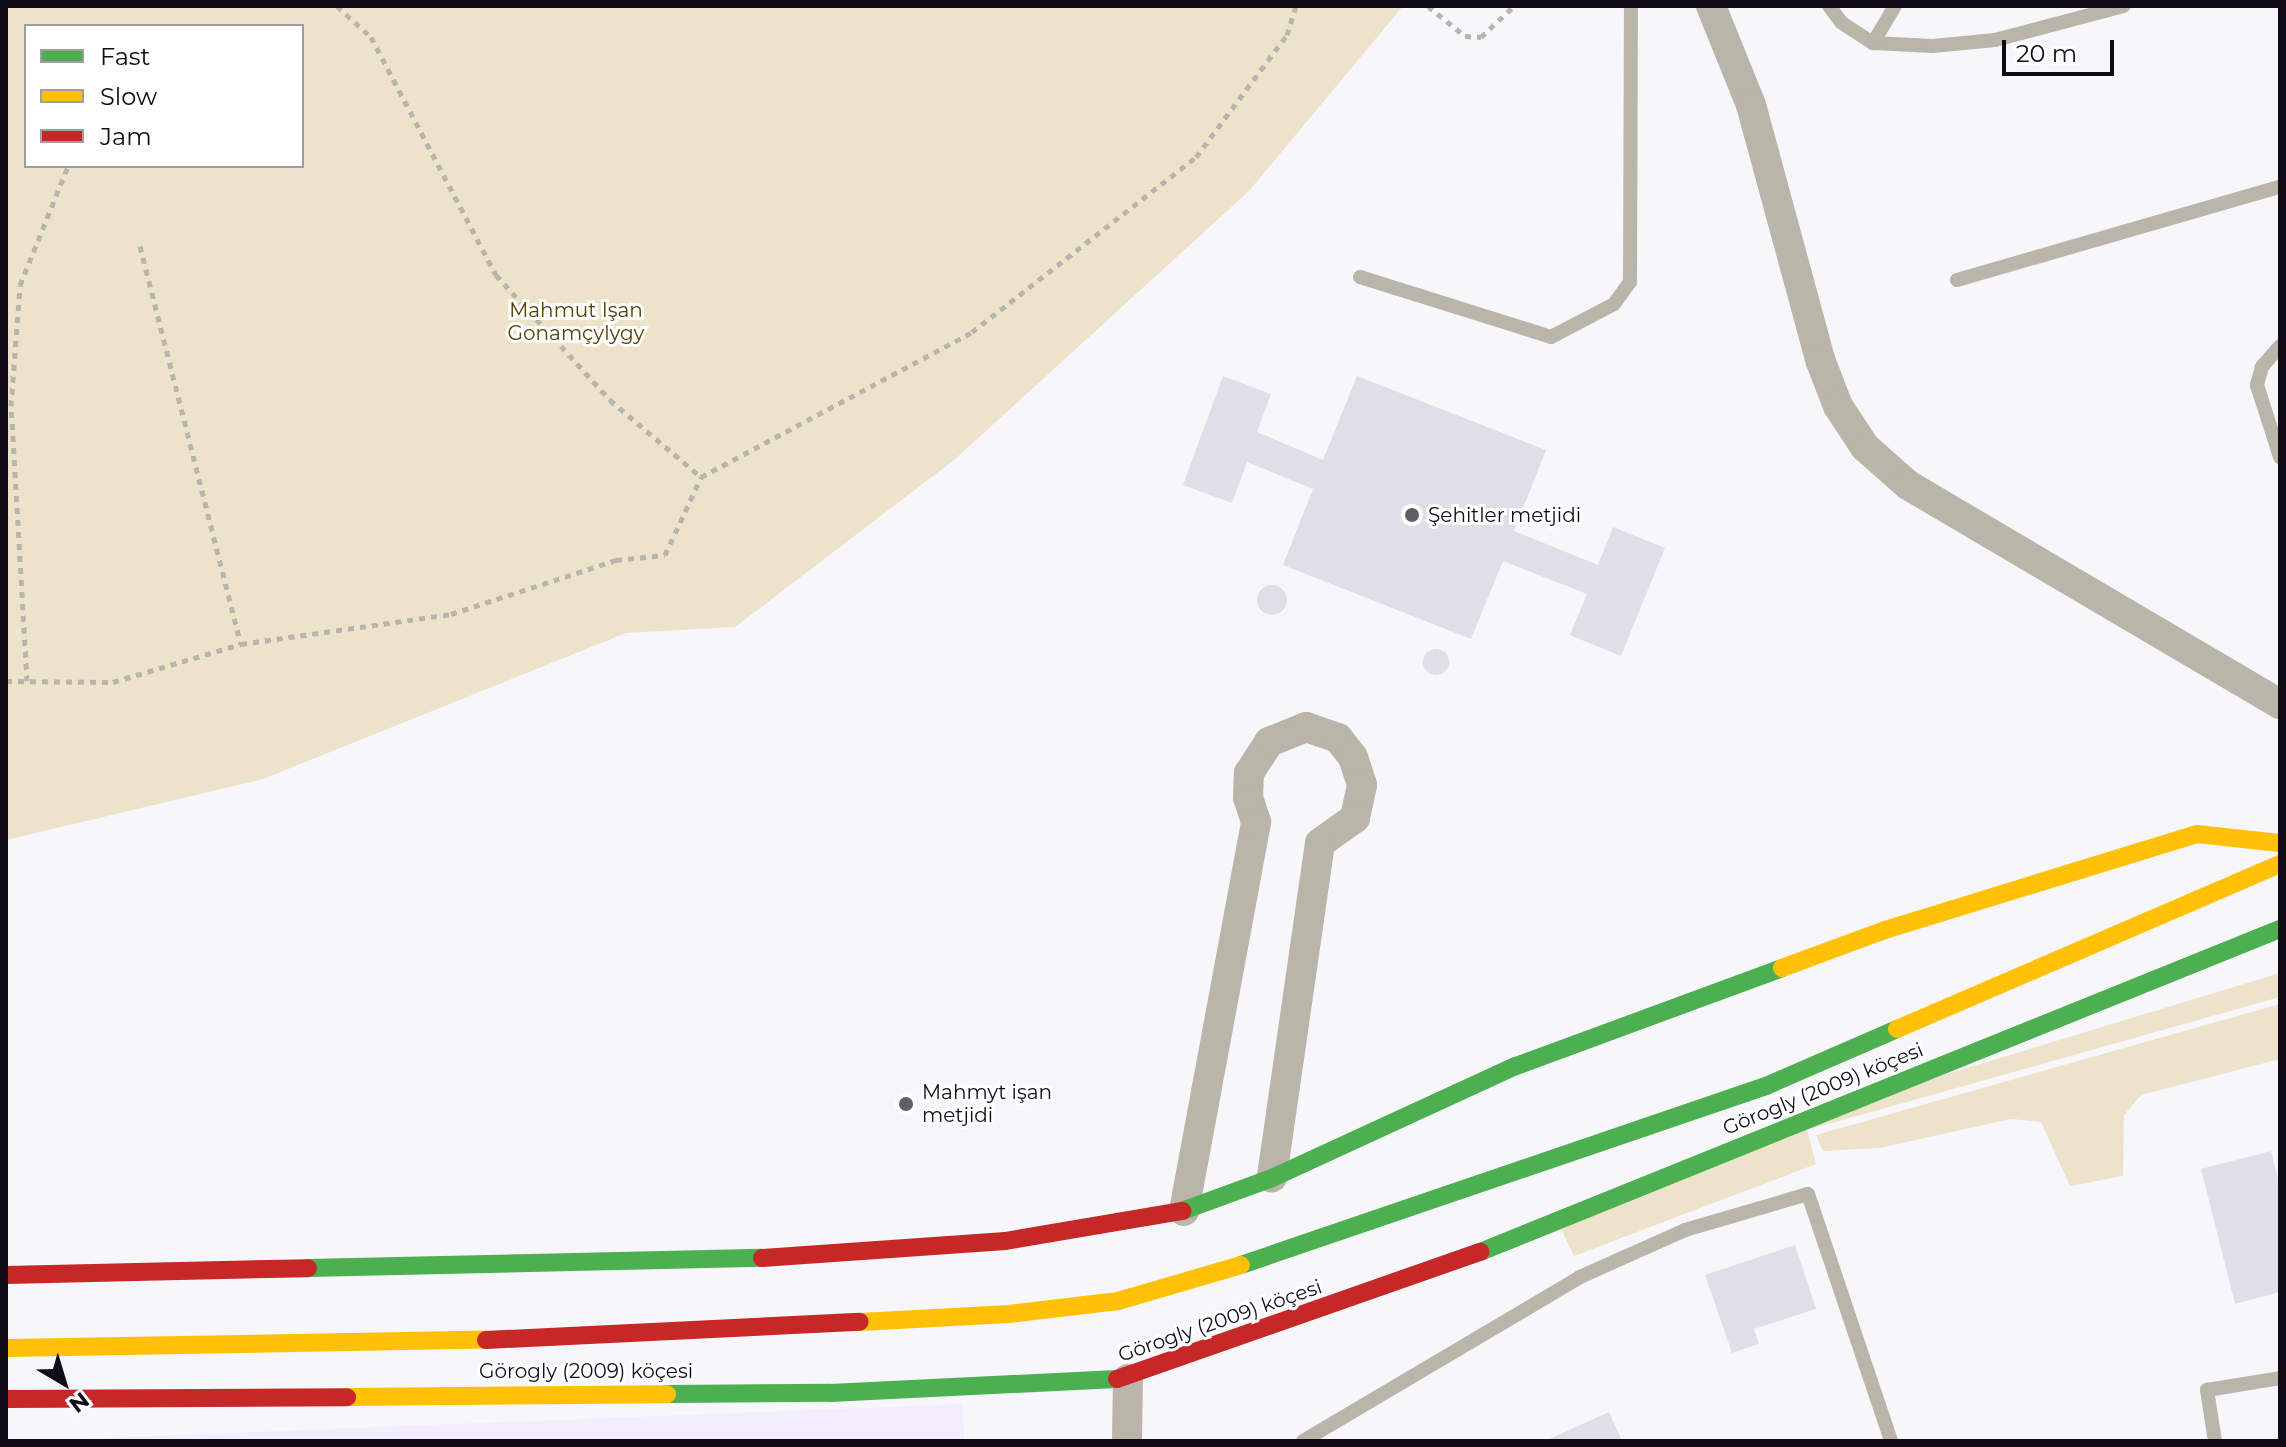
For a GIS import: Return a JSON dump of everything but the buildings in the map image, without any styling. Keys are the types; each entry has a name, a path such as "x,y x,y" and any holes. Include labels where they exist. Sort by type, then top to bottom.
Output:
{"main road":[{"path":"6,1275 764,1258 1005,1241 1184,1211 1272,1178 1516,1066 1885,930 2197,834 2280,843"},
{"name":"Görogly (2009) köçesi","path":"6,1348 571,1339 1009,1314 1118,1301 1260,1260 1766,1086 2280,864"},
{"name":"Görogly (2009) köçesi","path":"6,1399 830,1393 1128,1379 1401,1284 2280,929"}],"street":[{"path":"1711,6 1751,105 1821,362 1838,406 1865,447 1908,485 2280,704"},
{"path":"1184,1211 1256,822 1248,798 1249,773 1269,742 1306,727 1338,738 1353,757 1362,785 1355,818 1320,843 1272,1178"},
{"path":"1127,1441 1128,1379"}],"lane":[{"path":"1360,277 1551,337 1614,304 1630,282 1631,6"},
{"path":"1829,6 1842,23 1873,43 1933,46 1995,40 2124,6"},
{"path":"1873,43 1895,6"},
{"path":"1957,280 2280,187"},
{"path":"2280,346 2262,367 2257,385 2280,457"},
{"path":"1303,1441 1580,1277 1685,1230 1808,1194 1891,1441"},
{"path":"2215,1441 2207,1390 2280,1378"}],"path":[{"path":"337,6 371,37 496,275 610,400 701,477"},
{"path":"6,681 113,682 241,644 451,614 616,560 665,555 701,477 972,332 1196,157 1287,35 1296,6"},
{"path":"1428,6 1465,36 1481,37 1514,6"},
{"path":"27,681 11,406 20,285 67,168"},
{"path":"140,246 241,644"}],"shaded area":[{"path":"963,1404 964,1441 23,1441"}],"green space":[{"name":"Mahmut Işan Gonamçylygy","path":"6,6 1403,6 1249,191 954,460 735,627 626,633 263,779 6,840"},
{"path":"2280,973 2280,997 1807,1130 1816,1164 1574,1256 1559,1224 1901,1088"},
{"path":"2280,1004 2280,1059 2141,1095 2124,1115 2123,1176 2070,1186 2041,1122 2011,1119 1879,1148 1823,1151 1816,1135"}],"traffic: fast":[{"path":"1480,1252 2280,929"},
{"path":"1182,1211 1272,1178 1516,1066 1782,968"},
{"path":"1241,1265 1766,1086 1897,1029"},
{"path":"308,1268 762,1258"},
{"path":"667,1394 830,1393 1117,1379"}],"traffic: slow":[{"path":"1782,968 1885,930 2197,834 2280,843"},
{"path":"1897,1029 2280,864"},
{"path":"860,1322 1009,1314 1118,1301 1241,1265"},
{"path":"6,1348 486,1340"},
{"path":"347,1397 667,1394"}],"traffic: jam":[{"path":"762,1258 1005,1241 1182,1211"},
{"path":"1117,1379 1480,1252"},
{"path":"6,1275 308,1268"},
{"path":"486,1340 860,1322"},
{"path":"6,1399 347,1397"}],"place":[{"name":"Şehitler metjidi","path":"1412,515"},
{"name":"Mahmyt işan metjidi","path":"906,1104"}]}
